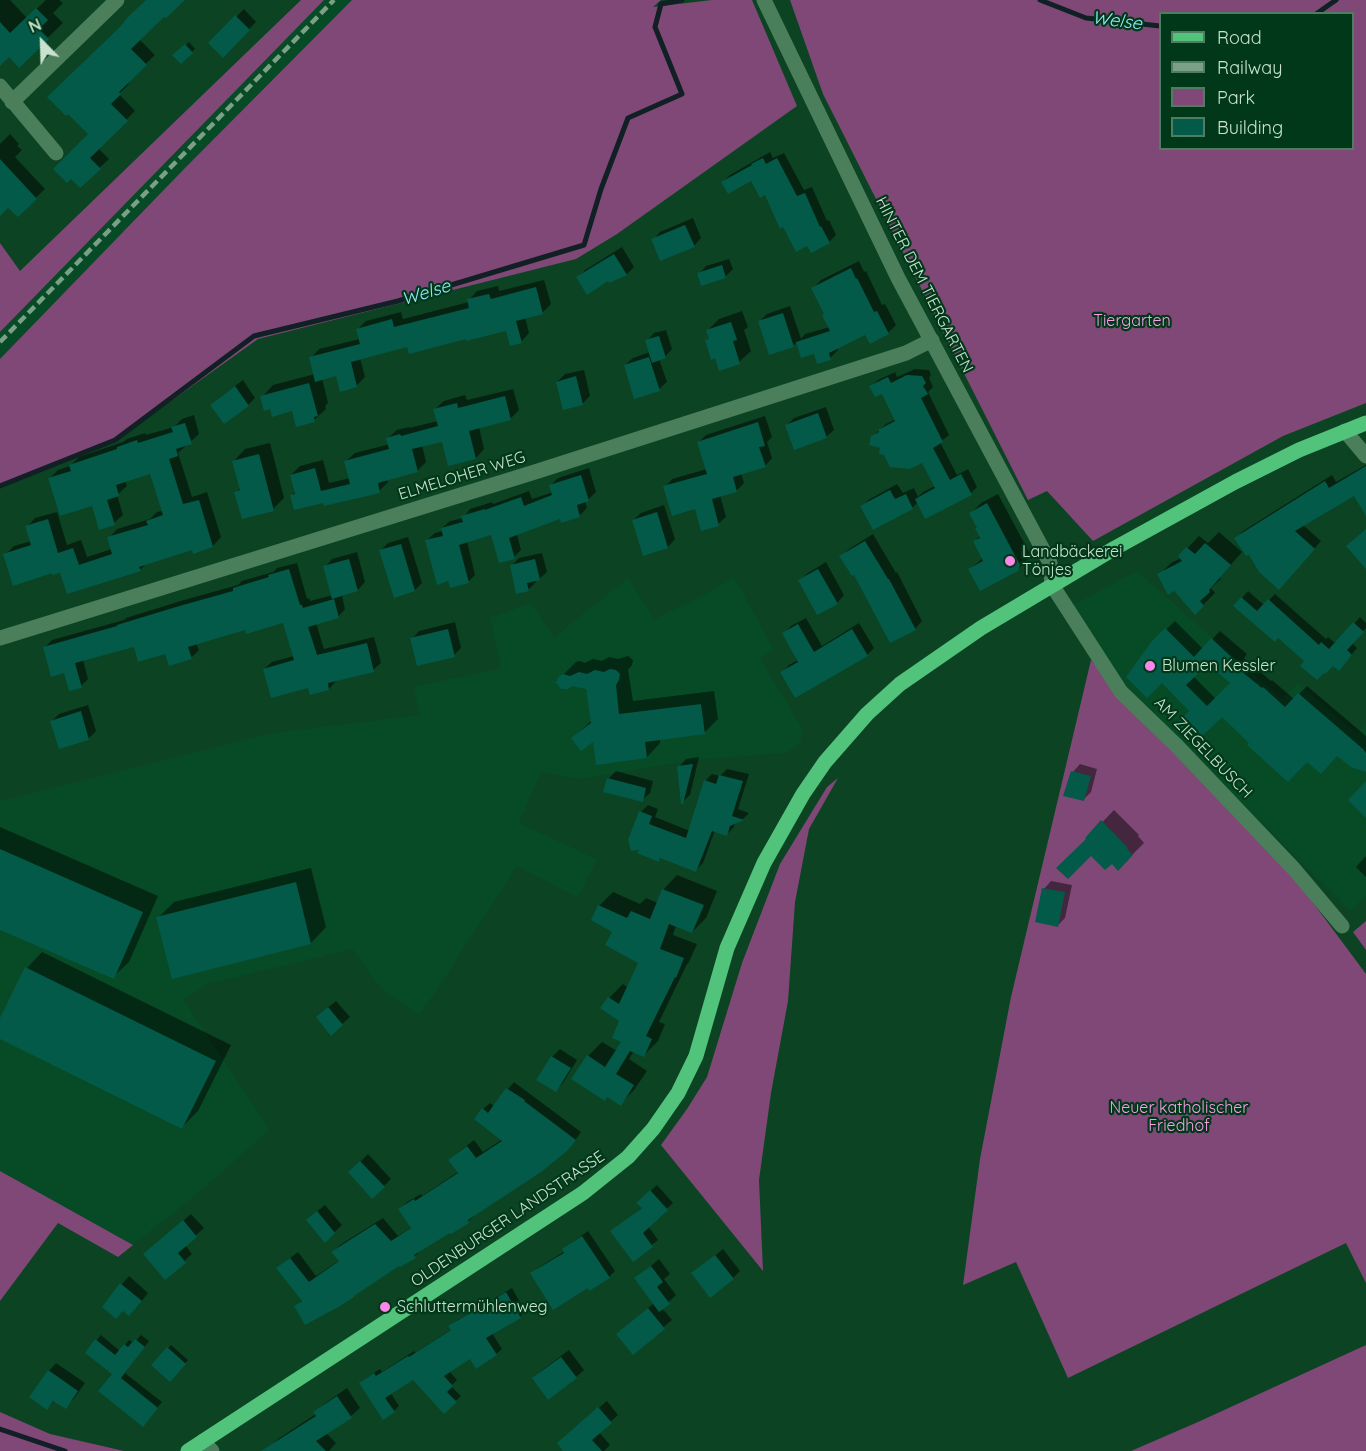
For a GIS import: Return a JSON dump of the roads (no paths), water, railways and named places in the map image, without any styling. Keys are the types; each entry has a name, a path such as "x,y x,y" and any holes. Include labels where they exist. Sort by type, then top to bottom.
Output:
{"main road":[{"name":"OLDENBURGER LANDSTRASSE","path":"188,1451 207,1446 575,1198 628,1157 653,1129 683,1084 696,1056 727,948 764,863 802,794 825,762 867,714 900,684 981,628 1115,548 1235,482 1299,450 1366,423"}],"street":[{"path":"12,102 117,0"},
{"name":"HINTER DEM TIERGARTEN","path":"766,3 898,278 1050,563 1052,585"},
{"path":"0,86 56,153"},
{"name":"ELMELOHER WEG","path":"0,638 538,471 906,353 932,340"},
{"path":"1345,431 1366,456"},
{"name":"AM ZIEGELBUSCH","path":"1052,585 1121,692 1177,746 1294,869 1342,926"}],"waterway":[{"name":"Welse","path":"0,486 115,440 254,336 398,301 584,245 601,189 628,118 682,94 655,27 661,4 682,0"},
{"name":"Welse","path":"1040,0 1086,18 1159,26"},
{"name":"Welse","path":"1319,12 1336,0"},
{"path":"0,1429 65,1451"}],"railway":[{"path":"0,342 334,0"}],"place":[{"name":"Landbäckerei Tönjes","path":"1010,561"},
{"name":"Blumen Kessler","path":"1150,666"},
{"name":"Schluttermühlenweg","path":"385,1307"}],"park label":[{"name":"Tiergarten","path":"1132,321"},
{"name":"Neuer katholischer Friedhof","path":"1179,1117"}]}
